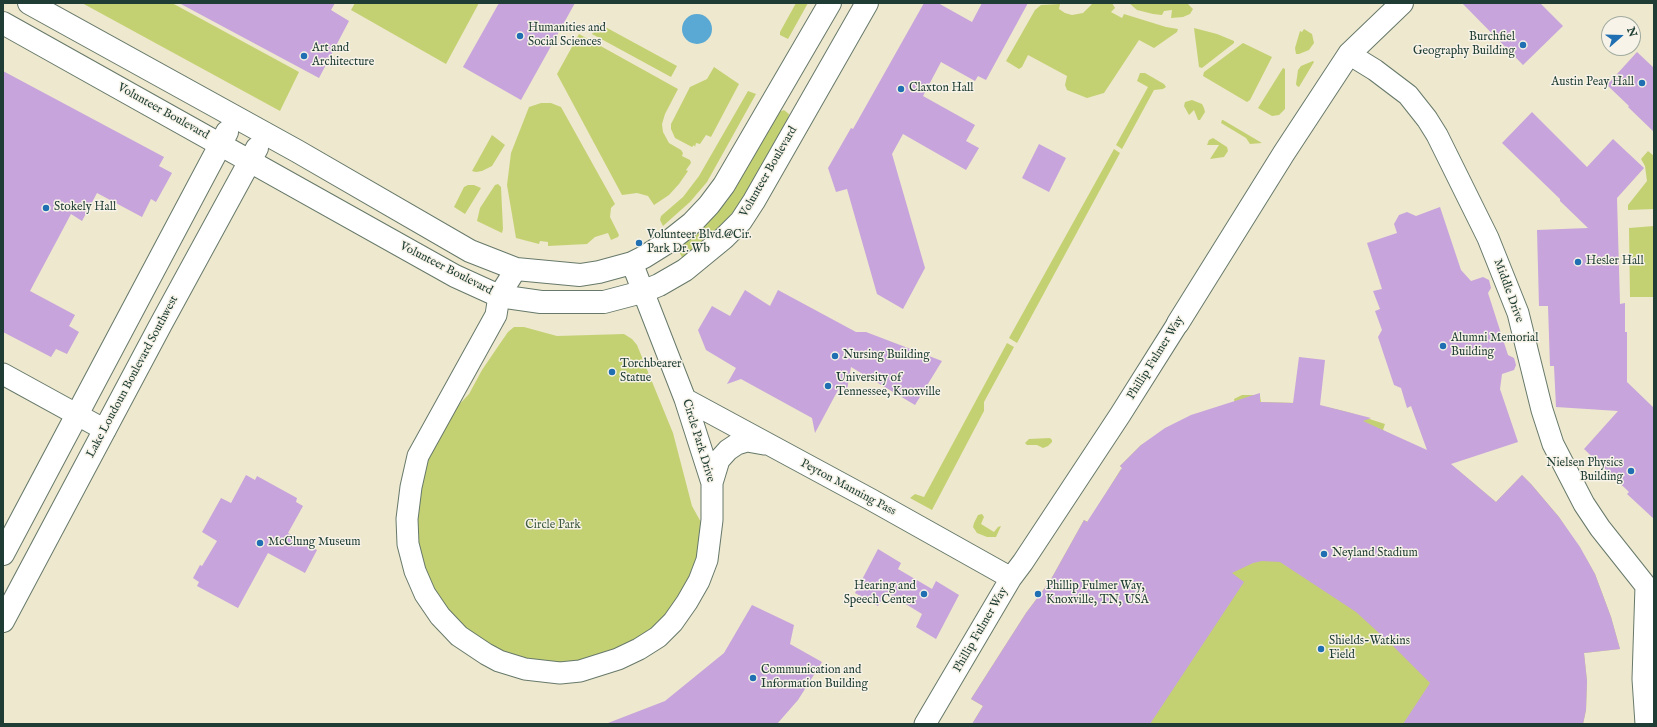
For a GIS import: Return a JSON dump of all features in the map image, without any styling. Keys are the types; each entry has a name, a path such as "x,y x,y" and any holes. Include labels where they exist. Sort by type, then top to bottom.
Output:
{"street":[{"path":"29,3 265,133 470,251 516,269 580,275 632,263 668,242 692,223 709,205 724,185 830,3"},
{"name":"Volunteer Boulevard","path":"3,23 250,160 281,180 455,276 499,296 541,302 604,302 642,292 659,285 685,270 724,238 741,221 754,201 867,3"},
{"name":"Phillip Fulmer Way","path":"926,724 1011,578 1116,421 1284,153 1349,54 1402,3"},
{"name":"Middle Drive","path":"1349,54 1375,70 1408,95 1427,119 1436,135 1488,238 1515,306 1542,410 1553,444 1584,504 1600,528 1650,590"},
{"path":"778,93 806,110"},
{"path":"3,554 235,117"},
{"name":"Lake Loudoun Boulevard Southwest","path":"3,622 265,133"},
{"path":"399,245 408,244 417,240 422,236 427,226"},
{"name":"Circle Park Drive","path":"516,269 499,296 496,315 418,456 411,487 407,519 408,544 415,572 425,594 440,616 459,636 500,662 524,669 560,673 580,671 618,659 639,649 658,637 673,622 687,602 699,581 707,560 712,520 712,483 685,399 642,292 632,263"},
{"path":"3,374 105,430"},
{"name":"Peyton Manning Pass","path":"685,399 870,499 1011,578"},
{"path":"712,483 719,460 728,450 737,444 747,441 767,444"},
{"path":"1646,724 1643,679 1650,590"}],"green space":[{"path":"82,3 172,3 299,72 280,111"},
{"path":"355,3 479,3 446,64 351,10"},
{"path":"796,3 808,3 788,39 780,35 780,32"},
{"path":"1093,3 1112,3 1115,8 1111,12 1122,18 1124,14 1166,27 1178,29 1177,32 1154,48 1139,40 1104,93 1087,98 1067,90 1065,85 1067,76 1028,55 1022,67 1019,69 1006,61 1035,10 1041,5 1060,4 1059,9 1072,15 1083,13"},
{"path":"1129,3 1187,3 1193,9 1190,14 1183,17 1171,18 1172,10 1164,11 1162,15 1153,14 1137,10"},
{"path":"598,23 677,66 671,77 592,34"},
{"path":"1194,28 1217,34 1234,41 1234,43 1202,68 1199,67"},
{"path":"1304,29 1312,34 1314,43 1309,50 1296,54 1295,48 1300,31 1302,32"},
{"path":"579,34 678,89 665,114 662,124 663,132 669,143 681,150 683,153 682,156 690,160 691,163 686,170 688,171 679,184 669,195 654,205 648,196 637,193 622,195 557,74"},
{"path":"1243,43 1272,57 1250,100 1247,102 1203,76 1204,72"},
{"path":"1313,61 1314,62 1299,87 1297,86 1298,70 1301,66"},
{"path":"714,67 739,84 711,137 706,135 700,144 696,143 695,147 694,145 692,147 675,138 671,129 671,124 690,87 707,79"},
{"path":"1283,68 1285,69 1285,109 1279,115 1272,116 1258,108"},
{"path":"1140,73 1145,73 1164,84 1166,87 1163,89 1154,90 1122,149 1116,145 1148,87 1137,81"},
{"path":"748,91 756,94 707,182 690,202 663,226 660,220 661,216 683,197 699,176"},
{"path":"1192,100 1202,104 1204,108 1205,112 1200,120 1198,120 1194,110 1189,115 1184,106 1185,102"},
{"path":"541,103 551,103 561,107 615,204 611,208 610,217 619,235 618,237 611,240 608,233 595,237 587,244 548,246 548,242 540,241 539,244 516,238 507,185 511,153 529,107"},
{"path":"784,110 789,114 788,119 739,205 723,224 683,259 677,248 700,230 727,201 779,112"},
{"path":"1222,120 1262,143 1250,144 1246,138 1221,123"},
{"path":"492,135 505,145 492,166 482,171 472,171"},
{"path":"1213,138 1227,147 1228,151 1224,157 1210,159 1219,145 1207,145 1209,140"},
{"path":"1114,149 1120,153 1017,343 1009,338"},
{"path":"1648,151 1654,156 1654,209 1628,210 1628,205 1647,181 1645,166 1641,159"},
{"path":"498,184 501,187 502,233 477,221 480,208 495,185"},
{"path":"474,185 481,188 465,214 454,207 464,187"},
{"path":"1654,226 1654,297 1630,297 1629,228"},
{"name":"Circle Park","path":"514,327 524,327 557,336 624,334 632,339 637,345 673,433 692,506 702,524 701,555 687,594 627,653 543,668 480,647 430,592 414,533 421,469 454,410 469,394 482,370 508,332"},
{"path":"1007,343 1014,347 984,402 984,411 932,510 910,498 915,494 924,497"},
{"name":"Neyland Stadium","path":"1242,395 1260,396 1261,402 1300,403 1327,407 1385,424 1383,430 1459,471 1496,502 1522,475 1559,517 1595,574 1611,617 1620,649 1584,653 1587,681 1586,710 1583,724 972,724 983,706 971,699 1026,613 1050,581 1084,520 1088,522 1121,469 1124,470 1120,466 1141,445 1235,404 1234,399"},
{"path":"1050,438 1052,442 1043,448 1037,445 1027,445 1025,443 1029,439"},
{"path":"982,514 984,517 981,524 994,532 1001,526 996,537 987,537 977,533 973,527 978,515"}],"water":[{"path":"697,14 708,18 712,29 708,40 697,44 686,40 682,29 686,18"}],"building":[{"name":"Art and Architecture","path":"179,3 335,3 331,10 349,21 319,78"},
{"name":"Humanities and Social Sciences","path":"499,3 575,3 521,100 463,67"},
{"path":"924,3 938,3 972,22 982,3 1028,3 986,80 978,76 975,81 941,62 923,96 975,125 966,141 979,148 966,170 903,134 892,154 925,268 903,309 877,294 847,189 836,192 828,168 851,128 853,129"},
{"name":"Burchfiel Geography Building","path":"1462,3 1540,3 1563,26 1523,65"},
{"name":"Austin Peay Hall","path":"1633,56 1641,56 1654,68 1654,132 1628,107 1629,106 1607,85"},
{"name":"Stokely Hall","path":"3,71 164,157 159,166 172,173 156,202 151,199 142,217 97,193 82,221 71,214 30,291 75,315 69,326 79,332 67,354 56,349 51,357 3,332"},
{"name":"Hesler Hall","path":"1532,112 1587,167 1613,139 1644,168 1617,198 1620,304 1625,303 1625,332 1627,332 1627,382 1654,408 1654,519 1627,494 1629,492 1584,449 1618,411 1556,407 1554,366 1550,366 1548,306 1539,306 1537,230 1588,228 1502,143"},
{"path":"1039,144 1066,158 1049,192 1022,178"},
{"name":"Neyland Stadium","path":"1440,207 1461,270 1471,281 1483,277 1489,280 1491,288 1488,293 1508,355 1514,358 1516,365 1514,370 1502,374 1500,389 1518,442 1451,464 1496,502 1522,475 1559,517 1580,547 1595,574 1611,617 1620,649 1584,653 1587,681 1586,710 1583,724 1403,724 1430,683 1356,612 1280,562 1262,561 1253,563 1232,573 1244,582 1150,724 972,724 983,706 971,699 1026,613 1050,581 1084,520 1087,522 1122,468 1120,466 1141,445 1165,428 1191,415 1260,393 1260,402 1293,403 1299,357 1325,360 1320,405 1371,418 1363,421 1427,450 1411,406 1407,408 1401,388 1394,385 1378,337 1382,330 1375,311 1380,309 1373,291 1382,289 1367,243 1397,233 1394,224 1399,215 1407,212 1416,216"},
{"name":"Nursing Building","path":"745,290 770,306 778,290 856,332 866,332 942,361 915,405 851,367 847,390 838,390 815,433 812,418 741,379 727,384 736,368 706,350 698,330 712,306 730,316"},
{"name":"McClung Museum","path":"246,475 255,480 257,476 297,498 296,502 303,506 288,533 317,550 305,573 268,553 238,608 197,586 199,582 193,578 200,565 202,566 217,541 202,532 221,498 231,503"},
{"name":"Hearing and Speech Center","path":"878,549 901,563 898,569 932,589 936,581 959,595 936,639 916,627 922,614 886,592 878,606 855,593"},
{"name":"Communication and Information Building","path":"752,605 794,625 790,644 822,662 798,700 777,724 608,724 665,701 724,653"}],"place":[{"name":"Humanities and Social Sciences","path":"520,36"},
{"name":"Burchfiel Geography Building","path":"1523,45"},
{"name":"Art and Architecture","path":"304,56"},
{"name":"Austin Peay Hall","path":"1642,83"},
{"name":"Claxton Hall","path":"901,89"},
{"name":"Stokely Hall","path":"46,208"},
{"name":"Volunteer Blvd.@Cir. Park Dr. Wb","path":"639,243"},
{"name":"Hesler Hall","path":"1578,262"},
{"name":"Alumni Memorial Building","path":"1443,346"},
{"name":"Nursing Building","path":"835,356"},
{"name":"Torchbearer Statue","path":"612,372"},
{"name":"University of Tennessee, Knoxville","path":"828,386"},
{"name":"Nielsen Physics Building","path":"1631,471"},
{"name":"McClung Museum","path":"260,543"},
{"name":"Neyland Stadium","path":"1324,554"},
{"name":"Hearing and Speech Center","path":"924,594"},
{"name":"Phillip Fulmer Way, Knoxville, TN, USA","path":"1038,594"},
{"name":"Shields-Watkins Field","path":"1321,649"},
{"name":"Communication and Information Building","path":"753,678"}]}
